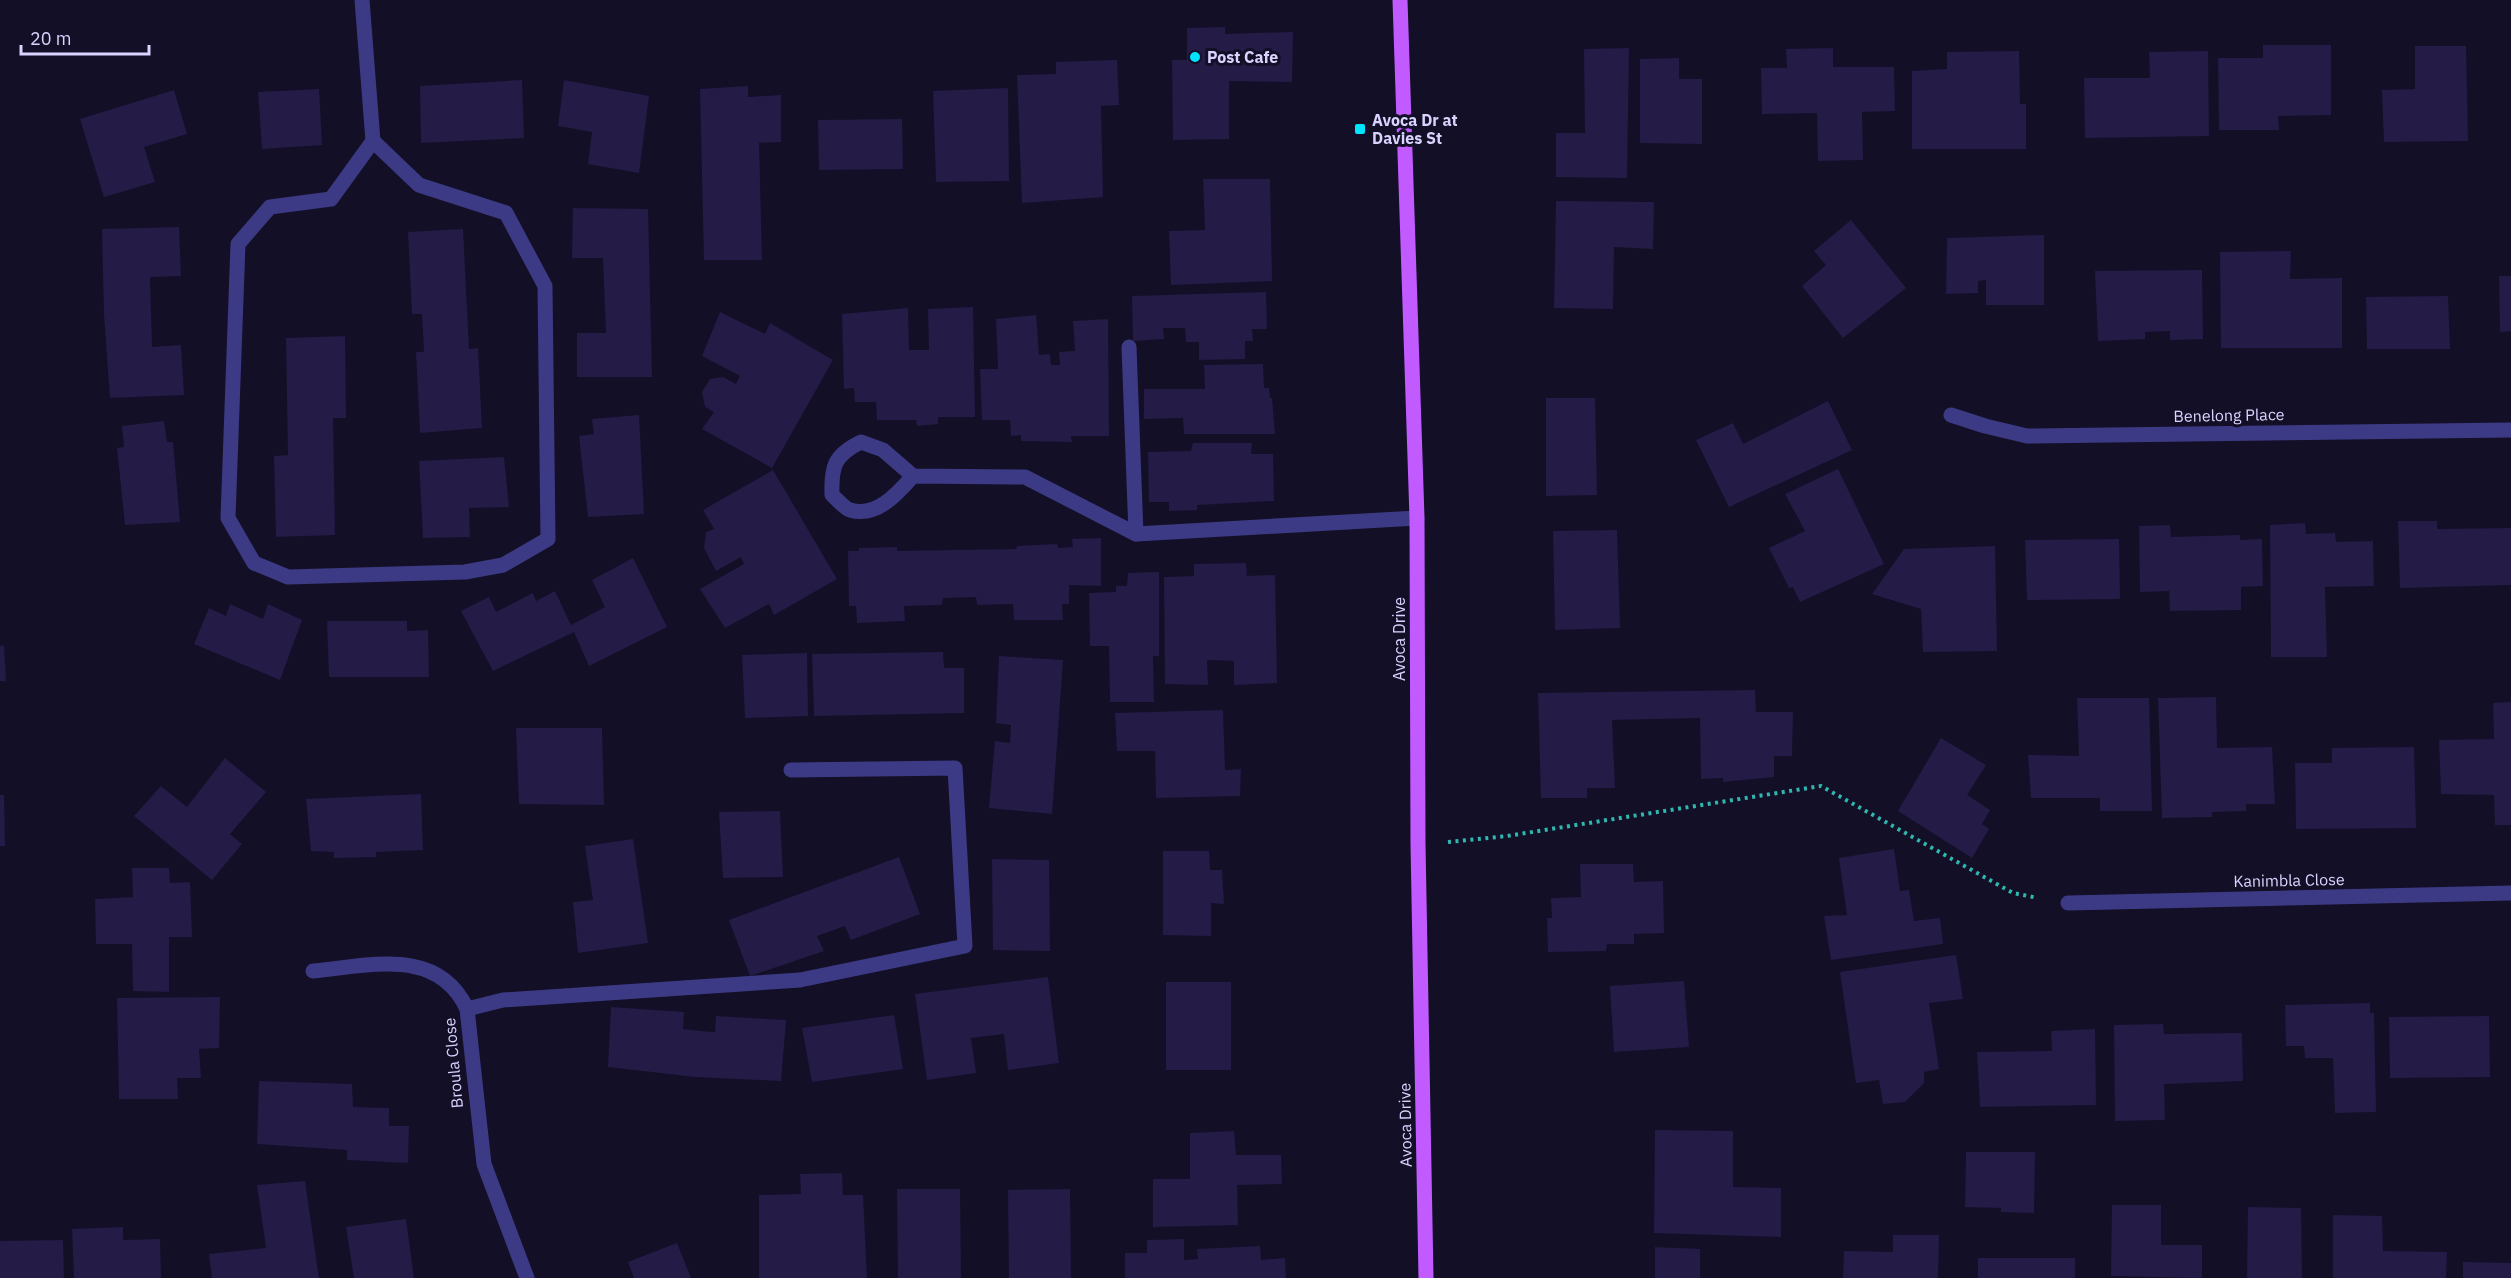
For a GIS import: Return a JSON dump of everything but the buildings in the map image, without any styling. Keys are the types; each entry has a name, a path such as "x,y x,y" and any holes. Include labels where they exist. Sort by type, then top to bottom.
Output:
{"main road":[{"name":"Avoca Drive","path":"1400,0 1417,518 1418,844 1426,1278"}],"street":[{"path":"362,0 373,141 331,199 270,207 238,244 228,518 254,563 288,577 465,572 503,565 548,540 545,286 506,213 419,185 373,141"},
{"path":"1129,347 1136,534"},
{"name":"Benelong Place","path":"1951,415 1985,426 2027,435 2511,430"},
{"path":"913,476 891,500 870,509 850,510 832,495 831,469 846,449 861,442 883,450 913,476 1025,477 1136,534 1417,518"},
{"path":"467,1009 504,1000 800,980 965,946 955,768 791,770"},
{"name":"Kanimbla Close","path":"2068,903 2511,893"},
{"name":"Broula Close","path":"313,971 389,964 416,966 438,973 458,991 467,1009 484,1164 527,1278"}],"path":[{"path":"1418,844 1507,836 1821,786 2013,893 2068,903"}],"place":[{"name":"Post Cafe","path":"1195,57"},
{"name":"Avoca Dr at Davies St","path":"1360,129"}]}
